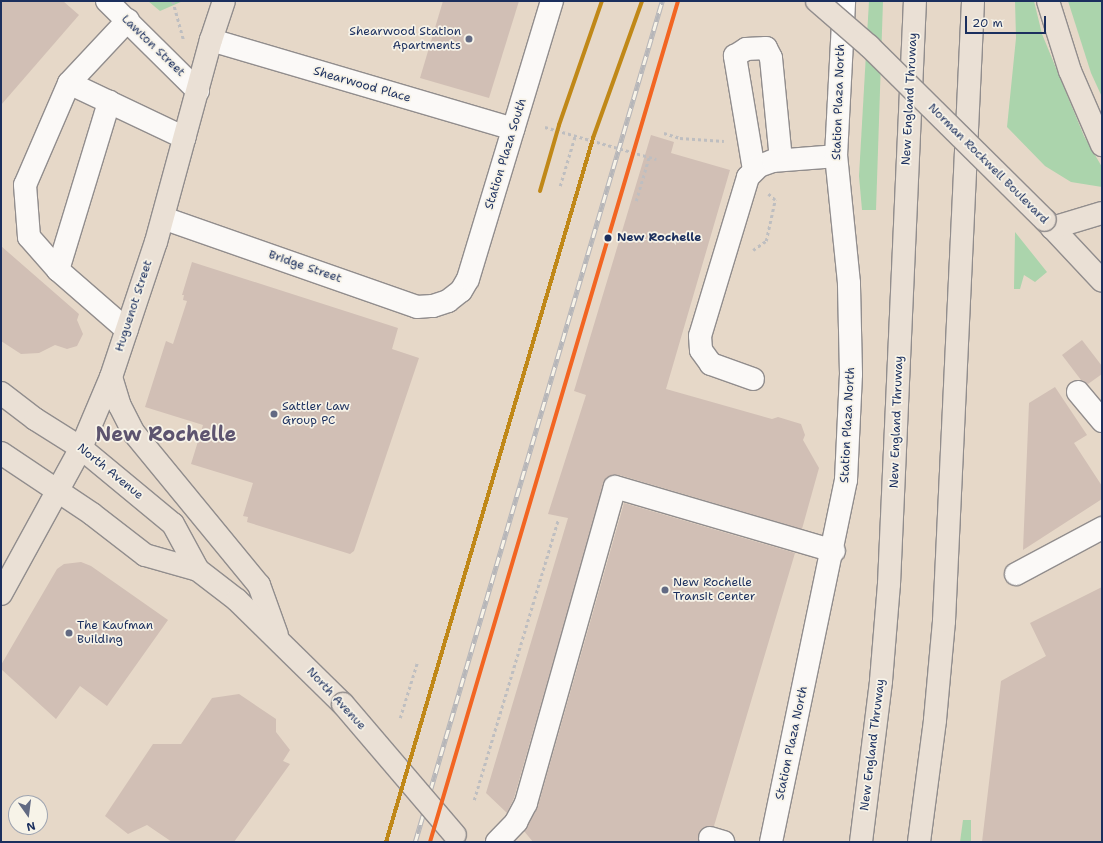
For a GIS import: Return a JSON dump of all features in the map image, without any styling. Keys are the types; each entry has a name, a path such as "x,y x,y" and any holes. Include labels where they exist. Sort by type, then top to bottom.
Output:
{"main road":[{"name":"Huguenot Street","path":"1,594 81,448 111,377 163,218 198,91 210,40 224,1"},
{"name":"Norman Rockwell Boulevard","path":"817,1 869,46 1049,224 1102,281"},
{"name":"New England Thruway","path":"860,842 881,681 890,576 915,1"},
{"path":"919,842 935,720 947,576 973,1"},
{"path":"1048,1 1070,71 1102,145"},
{"path":"1049,224 1098,215"},
{"path":"111,377 120,406 134,433 258,585 278,638"},
{"name":"North Avenue","path":"1,393 35,419 81,448 173,524 198,570"},
{"name":"North Avenue","path":"1,453 57,492 92,514 145,556 198,570 237,600 278,638 343,704 458,838"}],"street":[{"name":"Lawton Street","path":"107,1 128,20 198,91"},
{"name":"Station Plaza South","path":"448,301 461,291 468,279 552,1"},
{"name":"Station Plaza North","path":"772,842 834,550 846,480 851,374 849,283 836,156 844,1"},
{"path":"127,330 58,270 30,237 25,185 69,83 128,20"},
{"name":"Shearwood Place","path":"210,40 513,129"},
{"path":"754,170 735,56 746,49 766,48 771,58 781,160"},
{"path":"69,83 185,138"},
{"path":"58,270 109,102"},
{"path":"753,379 712,364 701,350 700,336 748,177 759,166 781,160 836,156"},
{"name":"Bridge Street","path":"163,218 417,307 433,306 448,301"},
{"path":"1078,392 1102,421"},
{"path":"497,842 516,822 526,803 615,487 834,550"},
{"path":"1016,574 1102,528"}],"path":[{"path":"545,127 656,159"},
{"path":"560,186 575,136"},
{"path":"636,201 649,157"},
{"path":"474,800 558,520"},
{"path":"400,718 417,663"}],"green space":[{"path":"148,1 183,1 160,11"},
{"path":"869,1 883,1 876,210 862,210 859,176"},
{"path":"1015,1 1034,1 1042,34 1084,136 1102,167 1102,187 1071,182 1045,166 1007,127 1016,38"},
{"path":"1068,1 1102,1 1102,97 1091,73"},
{"path":"1015,232 1047,272 1035,282 1024,275 1020,289 1014,289"},
{"path":"963,820 971,820 971,842 960,842"}],"building":[{"path":"1,1 63,1 79,15 1,105"},
{"name":"Shearwood Station Apartments","path":"443,1 519,1 489,98 420,78"},
{"path":"651,135 674,142 671,153 730,170 666,389 772,419 778,417 801,424 805,435 803,440 819,468 802,529 619,475 606,478 514,798 507,813 486,793 568,518 548,514 586,395 574,391"},
{"path":"1,246 79,314 77,320 83,334 77,346 67,349 55,345 39,353 21,354 1,341"},
{"name":"Sattler Law Group PC","path":"192,262 398,328 392,349 419,358 354,551 350,554 247,522 248,517 243,516 253,483 191,464 203,425 145,407 166,341 173,344 187,301 183,300 184,295 182,295"},
{"path":"1082,340 1102,366 1102,374 1088,384 1081,380 1062,355"},
{"path":"1055,387 1087,435 1074,443 1102,486 1102,499 1023,550 1029,403"},
{"path":"624,503 795,553 714,826 701,829 698,842 533,842 524,831 538,806"},
{"name":"The Kaufman Building","path":"81,562 91,566 168,620 107,706 80,686 56,719 1,669 1,665 57,569 64,564"},
{"path":"1102,587 1102,842 982,842 1001,681 1046,656 1030,623"},
{"path":"239,694 276,719 276,732 290,750 283,761 290,764 234,842 172,842 147,825 128,834 105,816 153,744 181,744 212,698"}],"railway":[{"path":"415,842 662,1"}],"transit line":[{"path":"540,191 559,125 602,1"},
{"path":"386,842 593,138 642,1"},
{"path":"430,842 678,1"}],"place":[{"name":"Shearwood Station Apartments","path":"469,39"},
{"name":"New Rochelle","path":"608,238"},
{"name":"Sattler Law Group PC","path":"274,414"},
{"name":"New Rochelle Transit Center","path":"665,590"},
{"name":"The Kaufman Building","path":"69,633"}],"district":[{"name":"New Rochelle","path":"166,434"}]}
